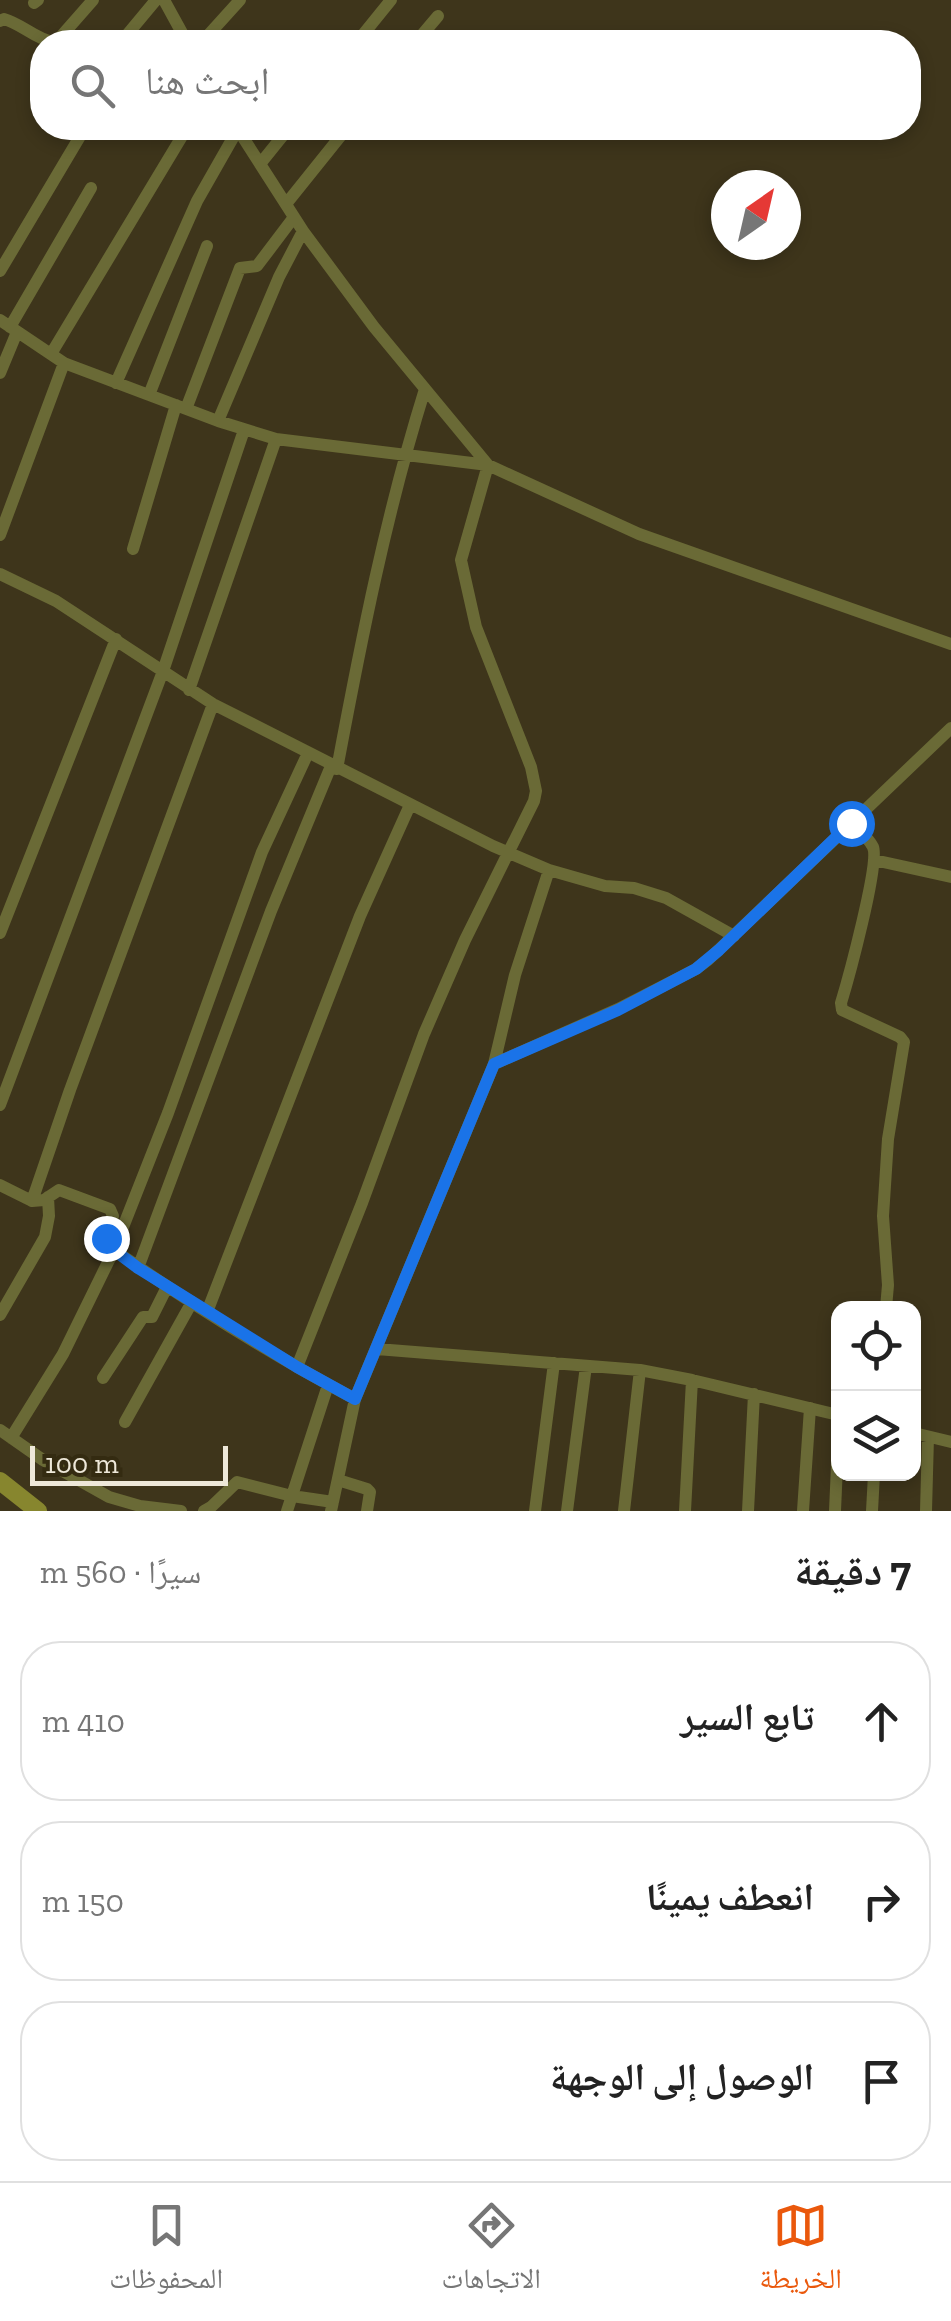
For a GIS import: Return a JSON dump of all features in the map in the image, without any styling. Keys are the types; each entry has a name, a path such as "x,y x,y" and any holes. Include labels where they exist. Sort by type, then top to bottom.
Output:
{"street":[{"path":"66,30 93,0"},
{"path":"131,30 156,0"},
{"path":"164,0 179,30"},
{"path":"213,30 240,0"},
{"path":"367,30 391,0"},
{"path":"426,30 438,16"},
{"path":"0,21 11,21 30,32"},
{"path":"0,271 78,140"},
{"path":"51,354 180,140"},
{"path":"116,382 197,201 230,140"},
{"path":"245,140 294,217 374,327 488,465"},
{"path":"260,164 280,140"},
{"path":"286,204 337,140"},
{"path":"0,373 9,326 91,188"},
{"path":"133,549 181,407 240,268 257,266 294,217"},
{"path":"218,421 303,230"},
{"path":"149,396 207,246"},
{"path":"9,326 64,363 244,430 276,439 488,465 639,534 951,644"},
{"path":"0,535 64,363"},
{"path":"138,1268 264,929 334,767 370,594 425,389"},
{"path":"0,1105 163,671 244,430"},
{"path":"189,690 276,439"},
{"path":"297,1367 424,1034 534,802 536,790 531,767 476,627 462,570 488,465"},
{"path":"0,574 56,601 213,704 410,805 549,870 606,886 652,893 734,936"},
{"path":"0,933 116,640"},
{"path":"32,1201 213,704"},
{"path":"494,1064 618,1010 696,969 951,728"},
{"path":"181,1511 109,1498 5,1434 63,1354 114,1250 234,936 262,852 308,753"},
{"path":"207,1312 360,916 410,805"},
{"path":"851,823 872,844 874,860 842,1010 904,1042 888,1139 883,1216 887,1301"},
{"path":"874,860 951,877"},
{"path":"204,1511 237,1482 332,1507 355,1399 494,1064 514,975 549,870"},
{"path":"2,1189 32,1201 40,1201 59,1190 110,1209 113,1216 106,1240 114,1250 207,1312 355,1399"},
{"path":"0,1315 45,1237 48,1197"},
{"path":"103,1378 143,1317 152,1317 167,1286"},
{"path":"125,1422 192,1302"},
{"path":"377,1349 640,1370 831,1413"},
{"path":"534,1511 554,1363"},
{"path":"567,1511 586,1366"},
{"path":"624,1511 640,1370"},
{"path":"685,1511 692,1380"},
{"path":"287,1511 328,1385"},
{"path":"748,1511 754,1394"},
{"path":"803,1511 810,1408"},
{"path":"921,1435 951,1442"},
{"path":"926,1511 928,1437"},
{"path":"338,1480 367,1488 367,1511"},
{"path":"0,1481 38,1511"},
{"path":"835,1511 836,1481"},
{"path":"872,1511 874,1481"}],"route":[{"path":"106,1238 114,1250 138,1268 355,1399 494,1064 618,1010 696,969 851,823"}]}
